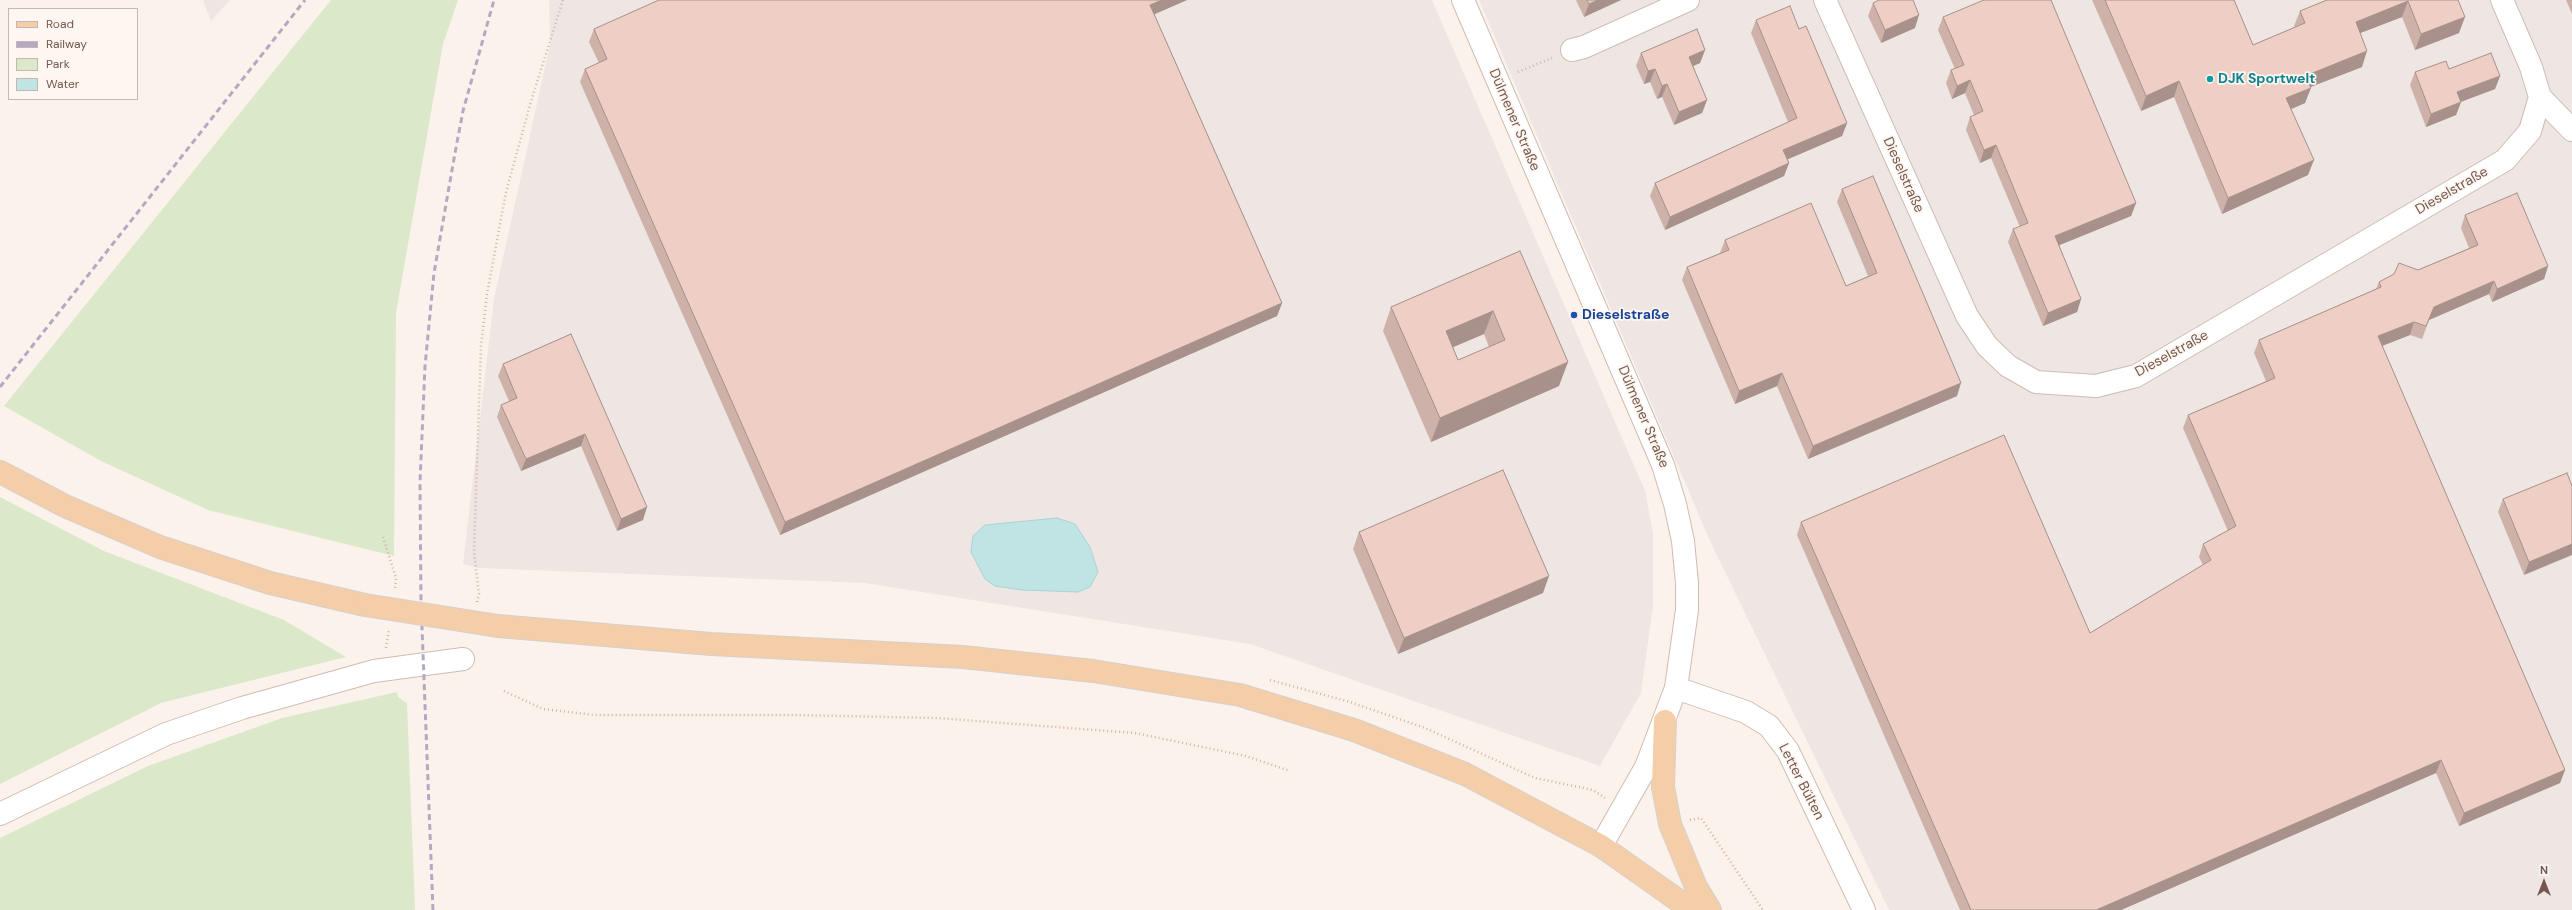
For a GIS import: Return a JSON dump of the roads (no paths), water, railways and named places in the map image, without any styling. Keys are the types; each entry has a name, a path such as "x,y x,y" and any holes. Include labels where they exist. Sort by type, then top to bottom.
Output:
{"main road":[{"path":"0,472 65,506 160,547 270,583 366,605 430,617 498,626 711,644 963,657 1093,671 1240,695 1354,730 1465,774 1601,846 1692,910"},
{"path":"1665,721 1663,786 1670,824 1696,887 1710,910"}],"street":[{"name":"Dülmener Straße","path":"1463,0 1670,482 1680,526 1687,583 1685,637 1676,688 1665,721 1646,767 1601,846"},
{"path":"1572,50 1584,47 1688,0"},
{"name":"Dieselstraße","path":"1825,0 1967,316 1986,346 2008,366 2036,382 2096,386 2136,376 2505,160 2530,131 2540,97"},
{"path":"2502,0 2531,67 2540,97 2572,130"},
{"path":"0,814 166,734 242,708 374,671 463,659"},
{"name":"Letter Bülten","path":"1676,688 1746,712 1769,726 1788,751 1864,910"}],"water":[{"path":"1057,518 1075,524 1090,547 1098,572 1090,587 1078,592 1022,590 995,586 985,579 971,552 973,536 985,525"}],"railway":[{"path":"0,387 305,0"},
{"path":"433,910 421,602 420,482 425,366 434,273 455,153 463,111 494,0"}],"place":[{"name":"DJK Sportwelt","path":"2210,79"},
{"name":"Dieselstraße","path":"1574,315"}]}
